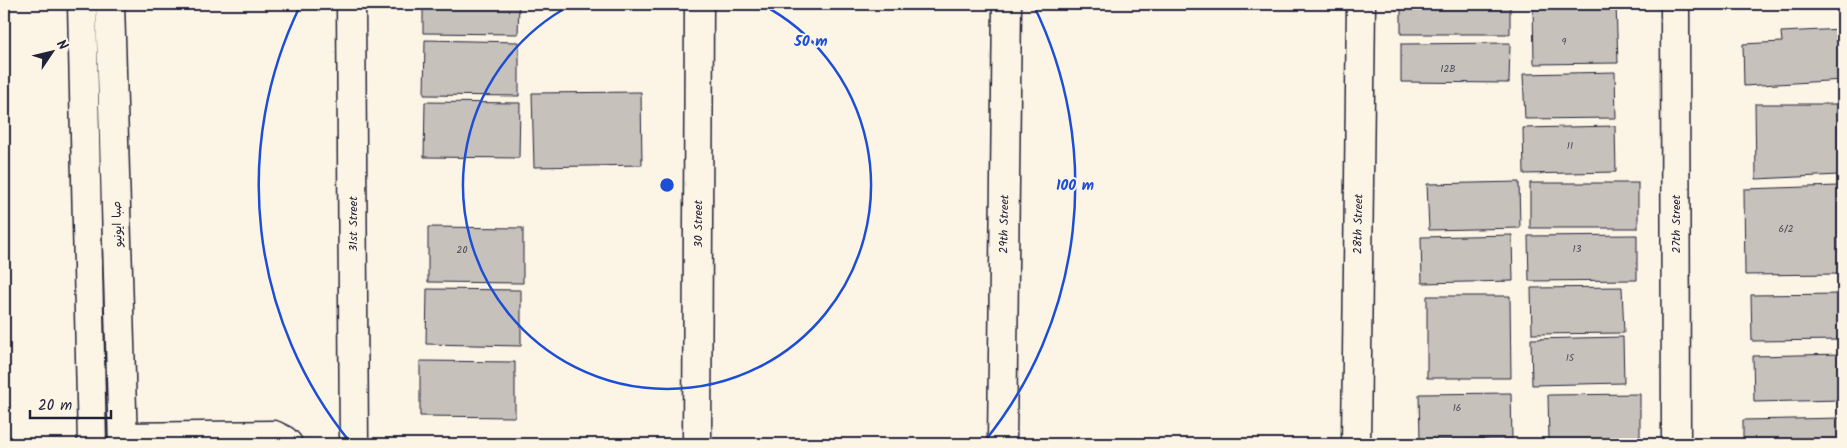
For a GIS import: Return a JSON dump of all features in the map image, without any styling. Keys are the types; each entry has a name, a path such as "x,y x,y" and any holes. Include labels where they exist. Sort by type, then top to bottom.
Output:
{"street":[{"path":"82,4 92,444"},
{"name":"صبا ایونیو","path":"110,4 123,441"},
{"name":"31st Street","path":"351,4 354,444"},
{"name":"30 Street","path":"697,444 698,4"},
{"name":"29th Street","path":"1002,444 1007,4"},
{"name":"28th Street","path":"1356,444 1361,4"},
{"name":"27th Street","path":"1675,4 1676,444"},
{"path":"123,441 274,435 288,444"}],"building":[{"path":"423,4 519,4 518,34 423,33"},
{"path":"1401,4 1510,4 1510,34 1401,34"},
{"path":"1533,4 1616,4 1618,63 1534,64"},
{"path":"1843,29 1843,80 1744,86 1743,44 1782,42 1781,32"},
{"path":"425,40 519,42 519,96 424,95"},
{"path":"1510,43 1509,83 1401,82 1401,44"},
{"path":"1615,72 1616,118 1525,119 1523,74"},
{"path":"641,92 642,165 534,167 532,93"},
{"path":"425,102 520,103 519,158 424,157"},
{"path":"1755,104 1838,104 1839,175 1756,179"},
{"path":"1615,126 1616,172 1524,174 1523,128"},
{"path":"1519,182 1520,228 1429,230 1427,184"},
{"path":"1530,183 1638,183 1638,228 1530,228"},
{"path":"1839,186 1840,274 1745,275 1744,189"},
{"path":"428,227 523,228 523,283 428,282"},
{"path":"1512,235 1513,281 1422,283 1421,237"},
{"path":"1637,235 1637,280 1529,281 1528,236"},
{"path":"1622,287 1624,333 1532,334 1531,288"},
{"path":"427,289 521,290 521,346 426,344"},
{"path":"1843,294 1843,340 1752,341 1751,295"},
{"path":"1427,296 1510,296 1511,378 1427,378"},
{"path":"1623,337 1624,383 1532,385 1531,339"},
{"path":"1843,354 1843,400 1754,402 1753,356"},
{"path":"420,361 515,362 515,417 420,416"},
{"path":"1511,393 1512,439 1420,440 1419,394"},
{"path":"1640,394 1640,440 1549,441 1548,395"},
{"path":"1843,418 1843,444 1743,444 1743,420"}]}
